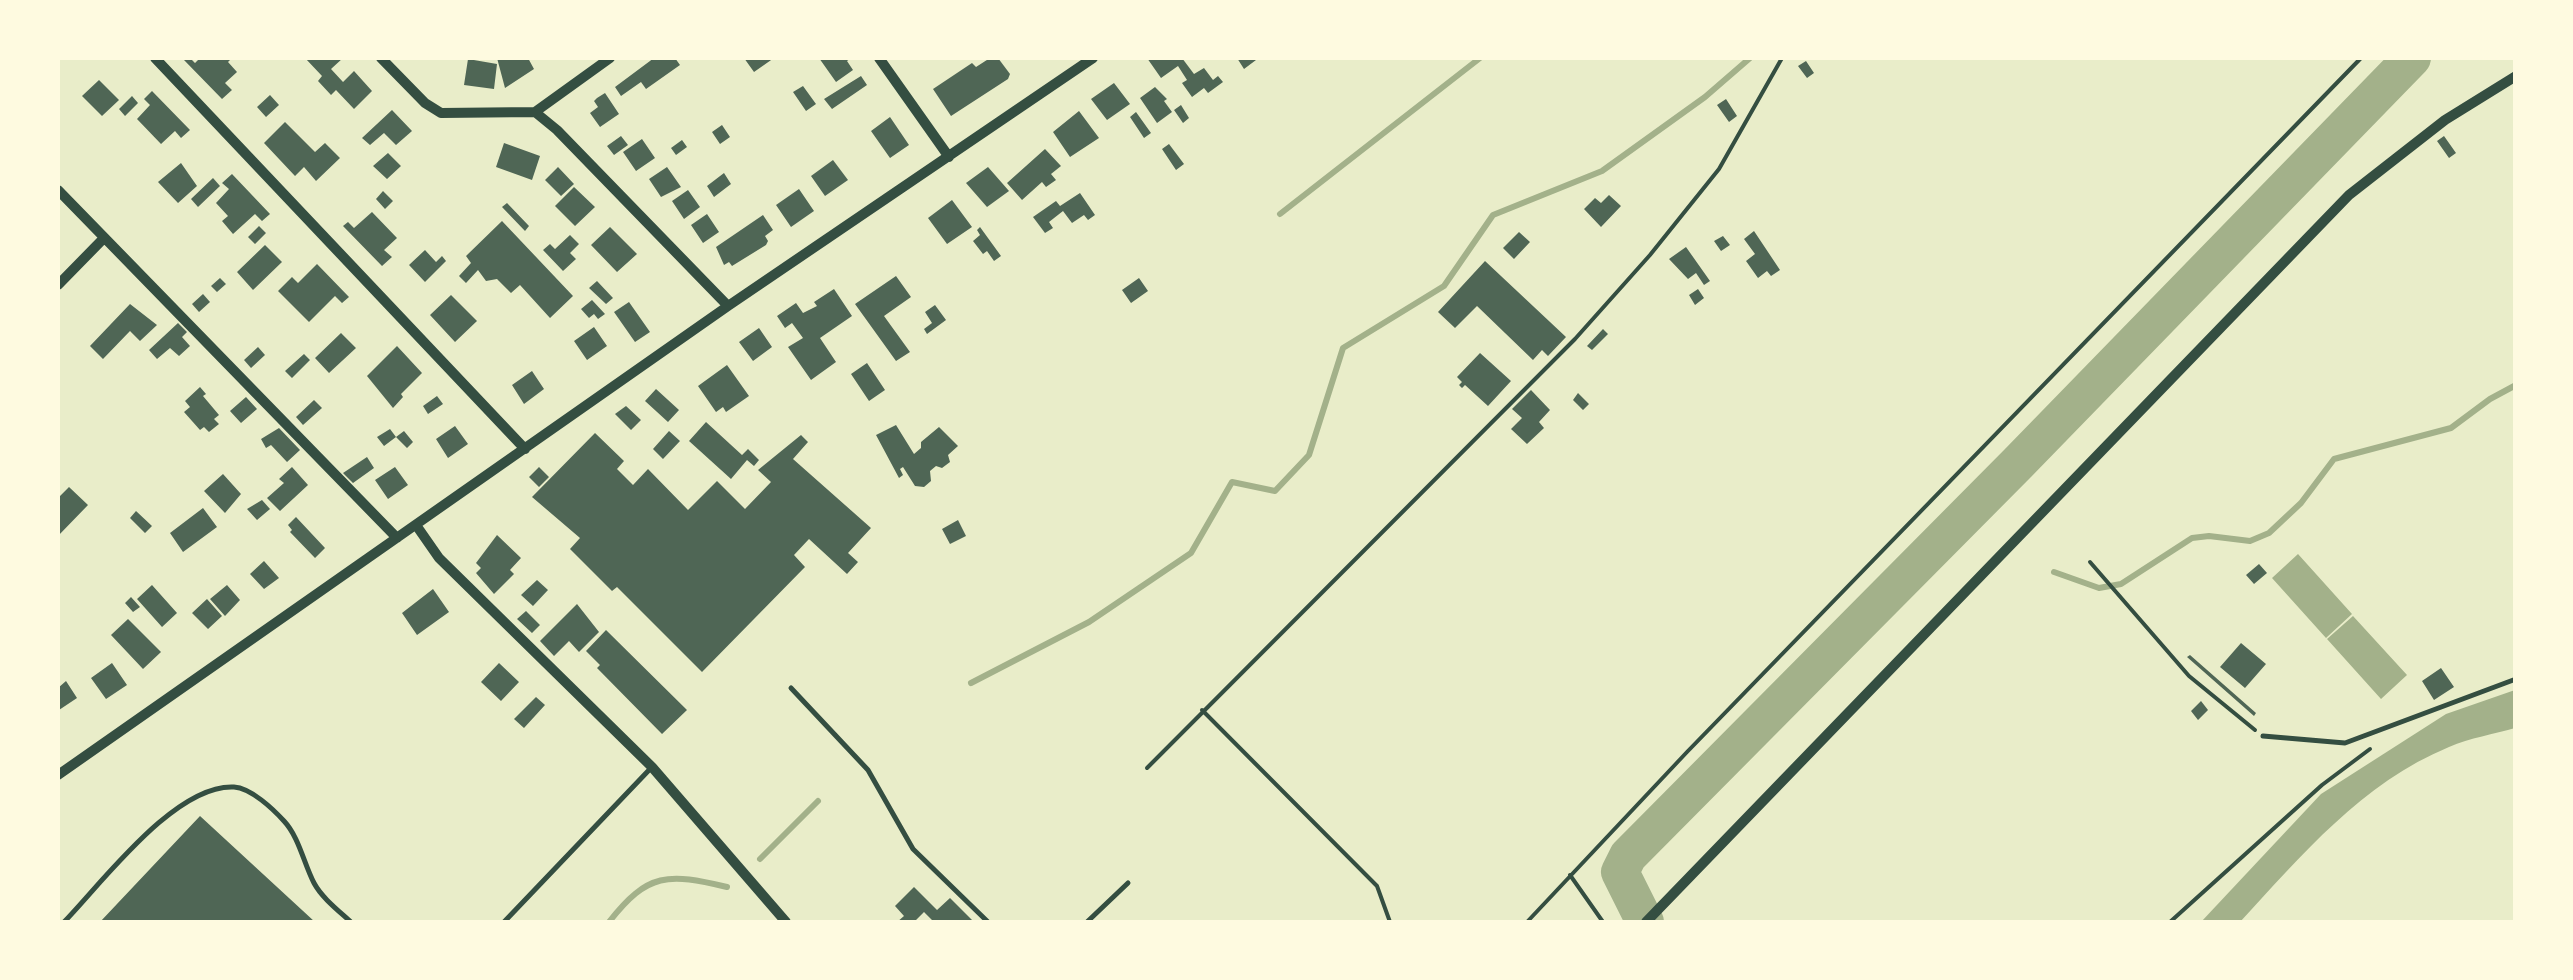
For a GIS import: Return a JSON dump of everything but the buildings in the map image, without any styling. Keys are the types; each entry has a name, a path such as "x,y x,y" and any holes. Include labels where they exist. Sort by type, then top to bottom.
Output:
{"street":[{"path":"155,58 525,449"},
{"path":"381,58 425,104 440,113 535,112 610,58"},
{"path":"879,58 950,158"},
{"path":"58,775 728,306 1093,58"},
{"path":"1646,922 2349,195 2445,120 2516,76"},
{"path":"535,112 728,306"},
{"path":"58,190 397,538"},
{"path":"58,285 103,239"},
{"path":"416,525 439,558 652,766 786,922"}],"lane":[{"path":"2263,736 2345,743 2516,678"},
{"path":"791,688 868,770 912,849 988,922"},
{"path":"504,922 652,766"},
{"path":"64,922 184,802 210,791 234,787 248,792 287,823 316,888 350,922"},
{"path":"1088,922 1128,883"}],"path":[{"path":"1147,768 1600,311 1718,169 1782,58"},
{"path":"1527,922 2100,324 2361,58"},
{"path":"2090,562 2189,676 2263,736"},
{"path":"1202,710 1378,886 1390,922"},
{"path":"2170,922 2322,785 2377,743"},
{"path":"1570,875 1603,922"}],"shaded area":[{"path":"2298,554 2352,614 2326,638 2272,578"},
{"path":"2353,616 2407,675 2381,699 2327,639"},
{"path":"2515,690 2515,728 2449,747 2388,780 2335,823 2240,922 2201,922 2321,794 2446,714"}],"waterway":[{"path":"1280,214 1480,58"},
{"path":"971,683 1089,622 1191,553 1232,482 1275,491 1309,455 1343,348 1444,286 1493,215 1602,171 1705,97 1750,58"},
{"path":"1645,922 1620,872 1628,856 2412,58"},
{"path":"2054,572 2099,588 2121,584 2192,538 2250,541 2269,533 2301,503 2334,459 2451,428 2516,385"},
{"path":"760,859 818,801"},
{"path":"609,922 636,893 660,881 689,880 727,887"}]}
